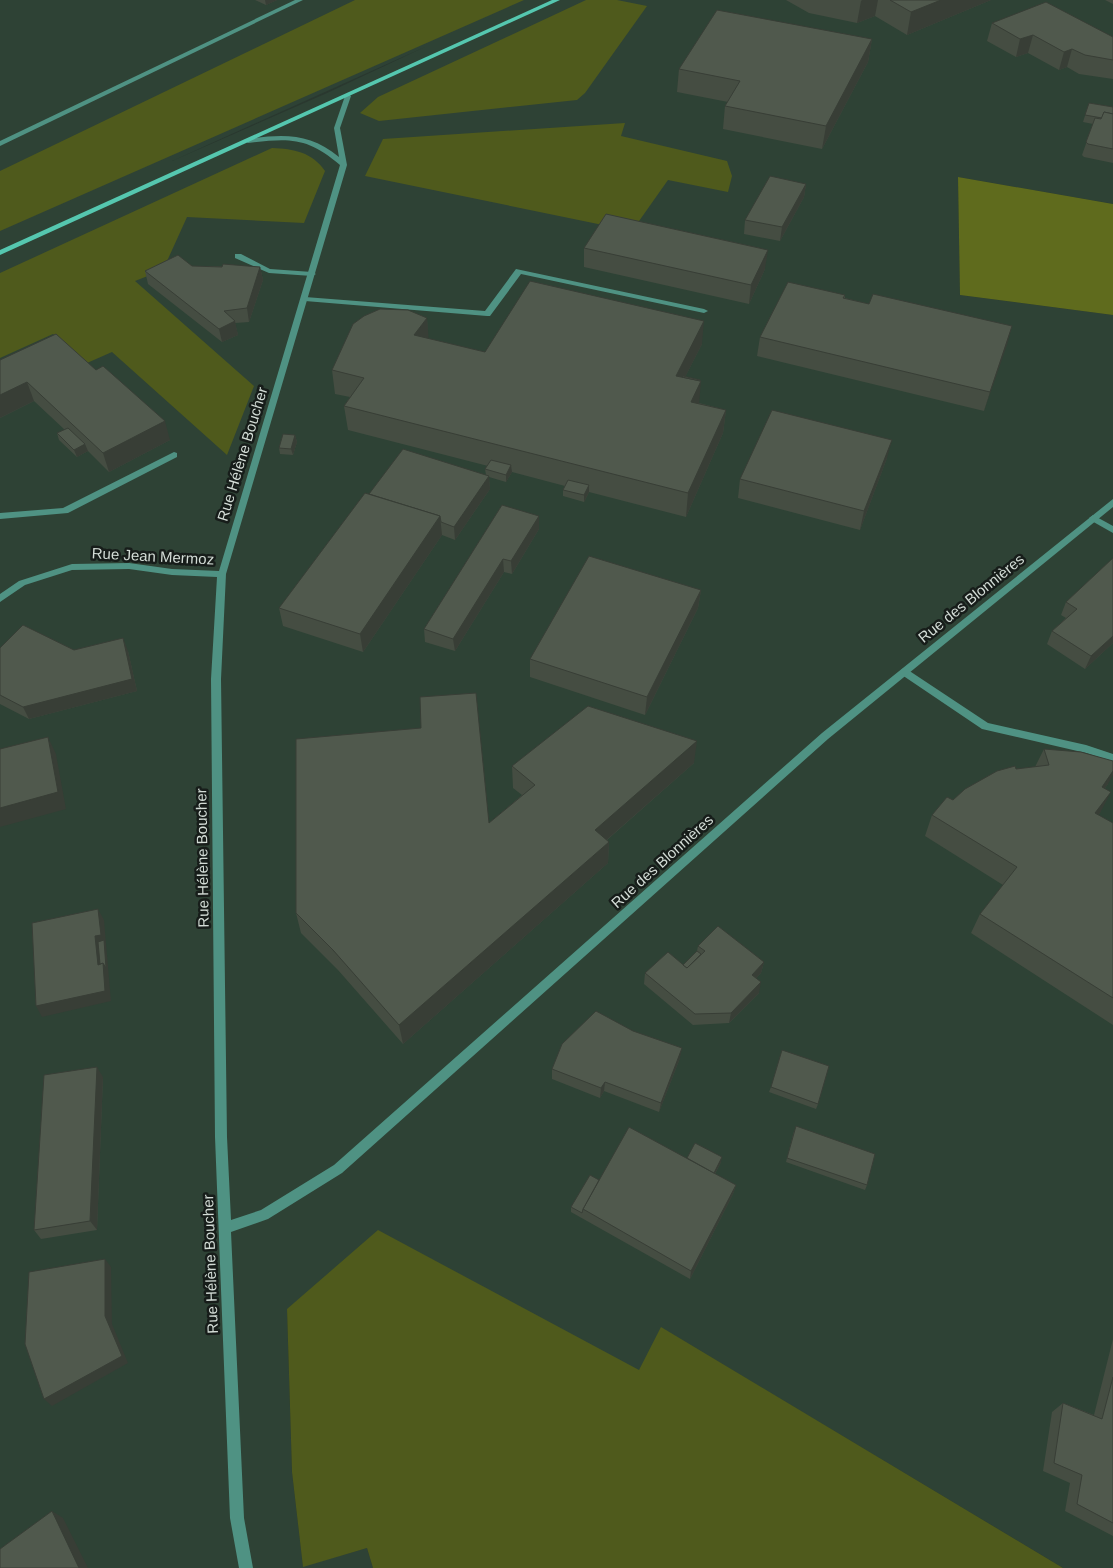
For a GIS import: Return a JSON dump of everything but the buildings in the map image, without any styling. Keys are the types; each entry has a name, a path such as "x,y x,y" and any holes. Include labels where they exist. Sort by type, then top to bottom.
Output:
{"main road":[{"path":"0,253 557,0"}],"street":[{"path":"0,144 300,0"},
{"name":"Rue Hélène Boucher","path":"246,1568 238,1518 224,1228 216,679 222,574 344,166 337,128 348,96"},
{"path":"248,141 286,137 303,140 318,145 344,166"},
{"path":"238,256 269,271 312,274"},
{"path":"305,299 487,314 519,271 704,311"},
{"path":"0,516 65,510 174,454"},
{"name":"Rue des Blonnières","path":"224,1228 264,1215 338,1169 825,736 1113,502"},
{"path":"1093,518 1113,530"},
{"name":"Rue Jean Mermoz","path":"0,598 22,583 72,567 128,566 172,572 222,574"},
{"path":"905,672 985,726 1086,749 1113,758"}],"shaded area":[{"path":"0,0 1113,0 1113,204 958,177 960,295 1113,315 1113,1568 1063,1568 662,1328 639,1371 379,1231 287,1310 292,1472 303,1566 367,1548 373,1568 0,1568","holes":["427,46 327,93 172,161"]}],"green space":[{"path":"355,0 524,0 0,231 0,171"},
{"path":"586,0 617,0 647,6 585,93 577,100 379,121 360,113 378,97"},
{"path":"625,123 621,136 727,161 732,176 728,192 668,180 632,231 365,176 383,139"},
{"path":"272,148 288,149 302,153 314,160 325,171 304,223 187,217 163,270 135,281 254,386 227,455 112,352 87,363 53,334 0,358 0,273"},
{"path":"958,177 1113,204 1113,315 960,295"},
{"path":"378,1230 639,1370 661,1327 1063,1568 373,1568 367,1548 303,1567 292,1472 287,1309"}]}
